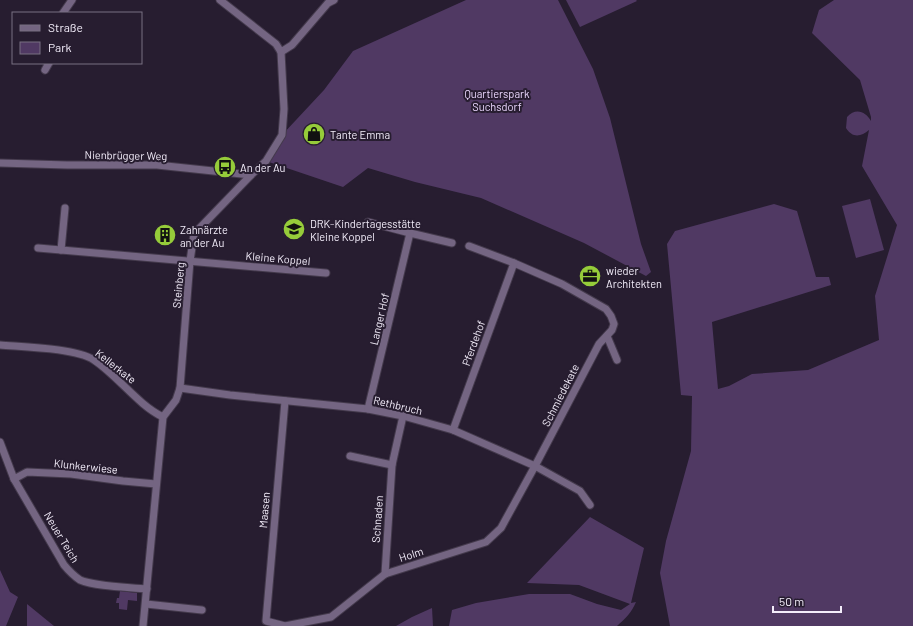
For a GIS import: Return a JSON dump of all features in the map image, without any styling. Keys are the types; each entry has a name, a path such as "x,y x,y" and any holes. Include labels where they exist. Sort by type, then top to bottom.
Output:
{"street":[{"path":"65,12 72,0"},
{"path":"220,0 276,44 281,52 292,45 330,1"},
{"name":"Steinberg","path":"163,417 176,400 180,388 190,261 194,234 266,161 282,135 284,109 281,52"},
{"name":"Nienbrügger Weg","path":"0,163 157,165 251,175"},
{"path":"61,250 65,208"},
{"path":"368,222 452,243"},
{"name":"Langer Hof","path":"368,409 410,233"},
{"path":"469,246 514,263"},
{"name":"Kleine Koppel","path":"38,248 326,273"},
{"name":"Schmiedekate","path":"514,263 562,284 606,309 614,324 612,330 599,344 535,466"},
{"name":"Pferdehof","path":"454,430 514,263"},
{"path":"607,336 617,360"},
{"name":"Kellerkate","path":"0,345 72,352 93,360 150,410 163,417"},
{"name":"Rethbruch","path":"180,388 285,401 368,409 403,416 454,430 535,466 580,491 590,505"},
{"name":"Maasen","path":"266,620 285,401"},
{"name":"Schnaden","path":"385,574 392,465 403,416"},
{"path":"143,626 163,417"},
{"name":"Neuer Teich","path":"0,442 14,479 64,565 71,573 80,580 93,584 147,589"},
{"path":"350,456 392,465"},
{"name":"Holm","path":"266,620 285,626 331,616 385,574 486,542 502,528 535,466"},
{"name":"Klunkerwiese","path":"14,479 27,472 70,474 122,482 156,484"},
{"path":"146,604 202,610"}],"green space":[{"name":"Quartierspark Suchsdorf","path":"466,0 558,0 593,69 610,118 641,244 651,272 646,276 584,243 481,198 415,182 368,168 343,187 266,161 282,135 324,90 353,51"},
{"path":"566,0 636,0 637,1 580,27"},
{"path":"834,0 913,0 913,626 670,626 660,573 666,541 691,451 692,396 681,395 667,244 675,231 774,204 797,211 816,277 829,277 831,285 712,322 718,389 729,386 752,374 808,370 879,340 875,296 897,225 862,166 869,130 860,135 854,135 851,134 846,128 847,117 857,111 864,113 871,121 860,80 812,33 819,10"},
{"path":"870,199 884,250 856,258 842,206"},
{"path":"590,517 644,548 631,603 636,602 628,615 617,626 449,626 452,610 476,603 529,594 570,594 597,604 621,610 630,604 579,585 527,583"},
{"path":"0,570 10,592 18,597 6,626 0,626"},
{"path":"120,591 137,593 137,601 128,600 127,610 119,609 119,603 116,603 117,598 119,598"},
{"path":"27,604 54,626 27,626"},
{"path":"432,608 433,626 396,626 412,617"}],"place":[{"name":"Tante Emma","path":"314,134"},
{"name":"An der Au","path":"225,167"},
{"name":"DRK-Kindertagesstätte Kleine Koppel","path":"294,229"},
{"name":"Zahnärzte an der Au","path":"165,235"},
{"name":"wieder Architekten","path":"590,276"}]}
